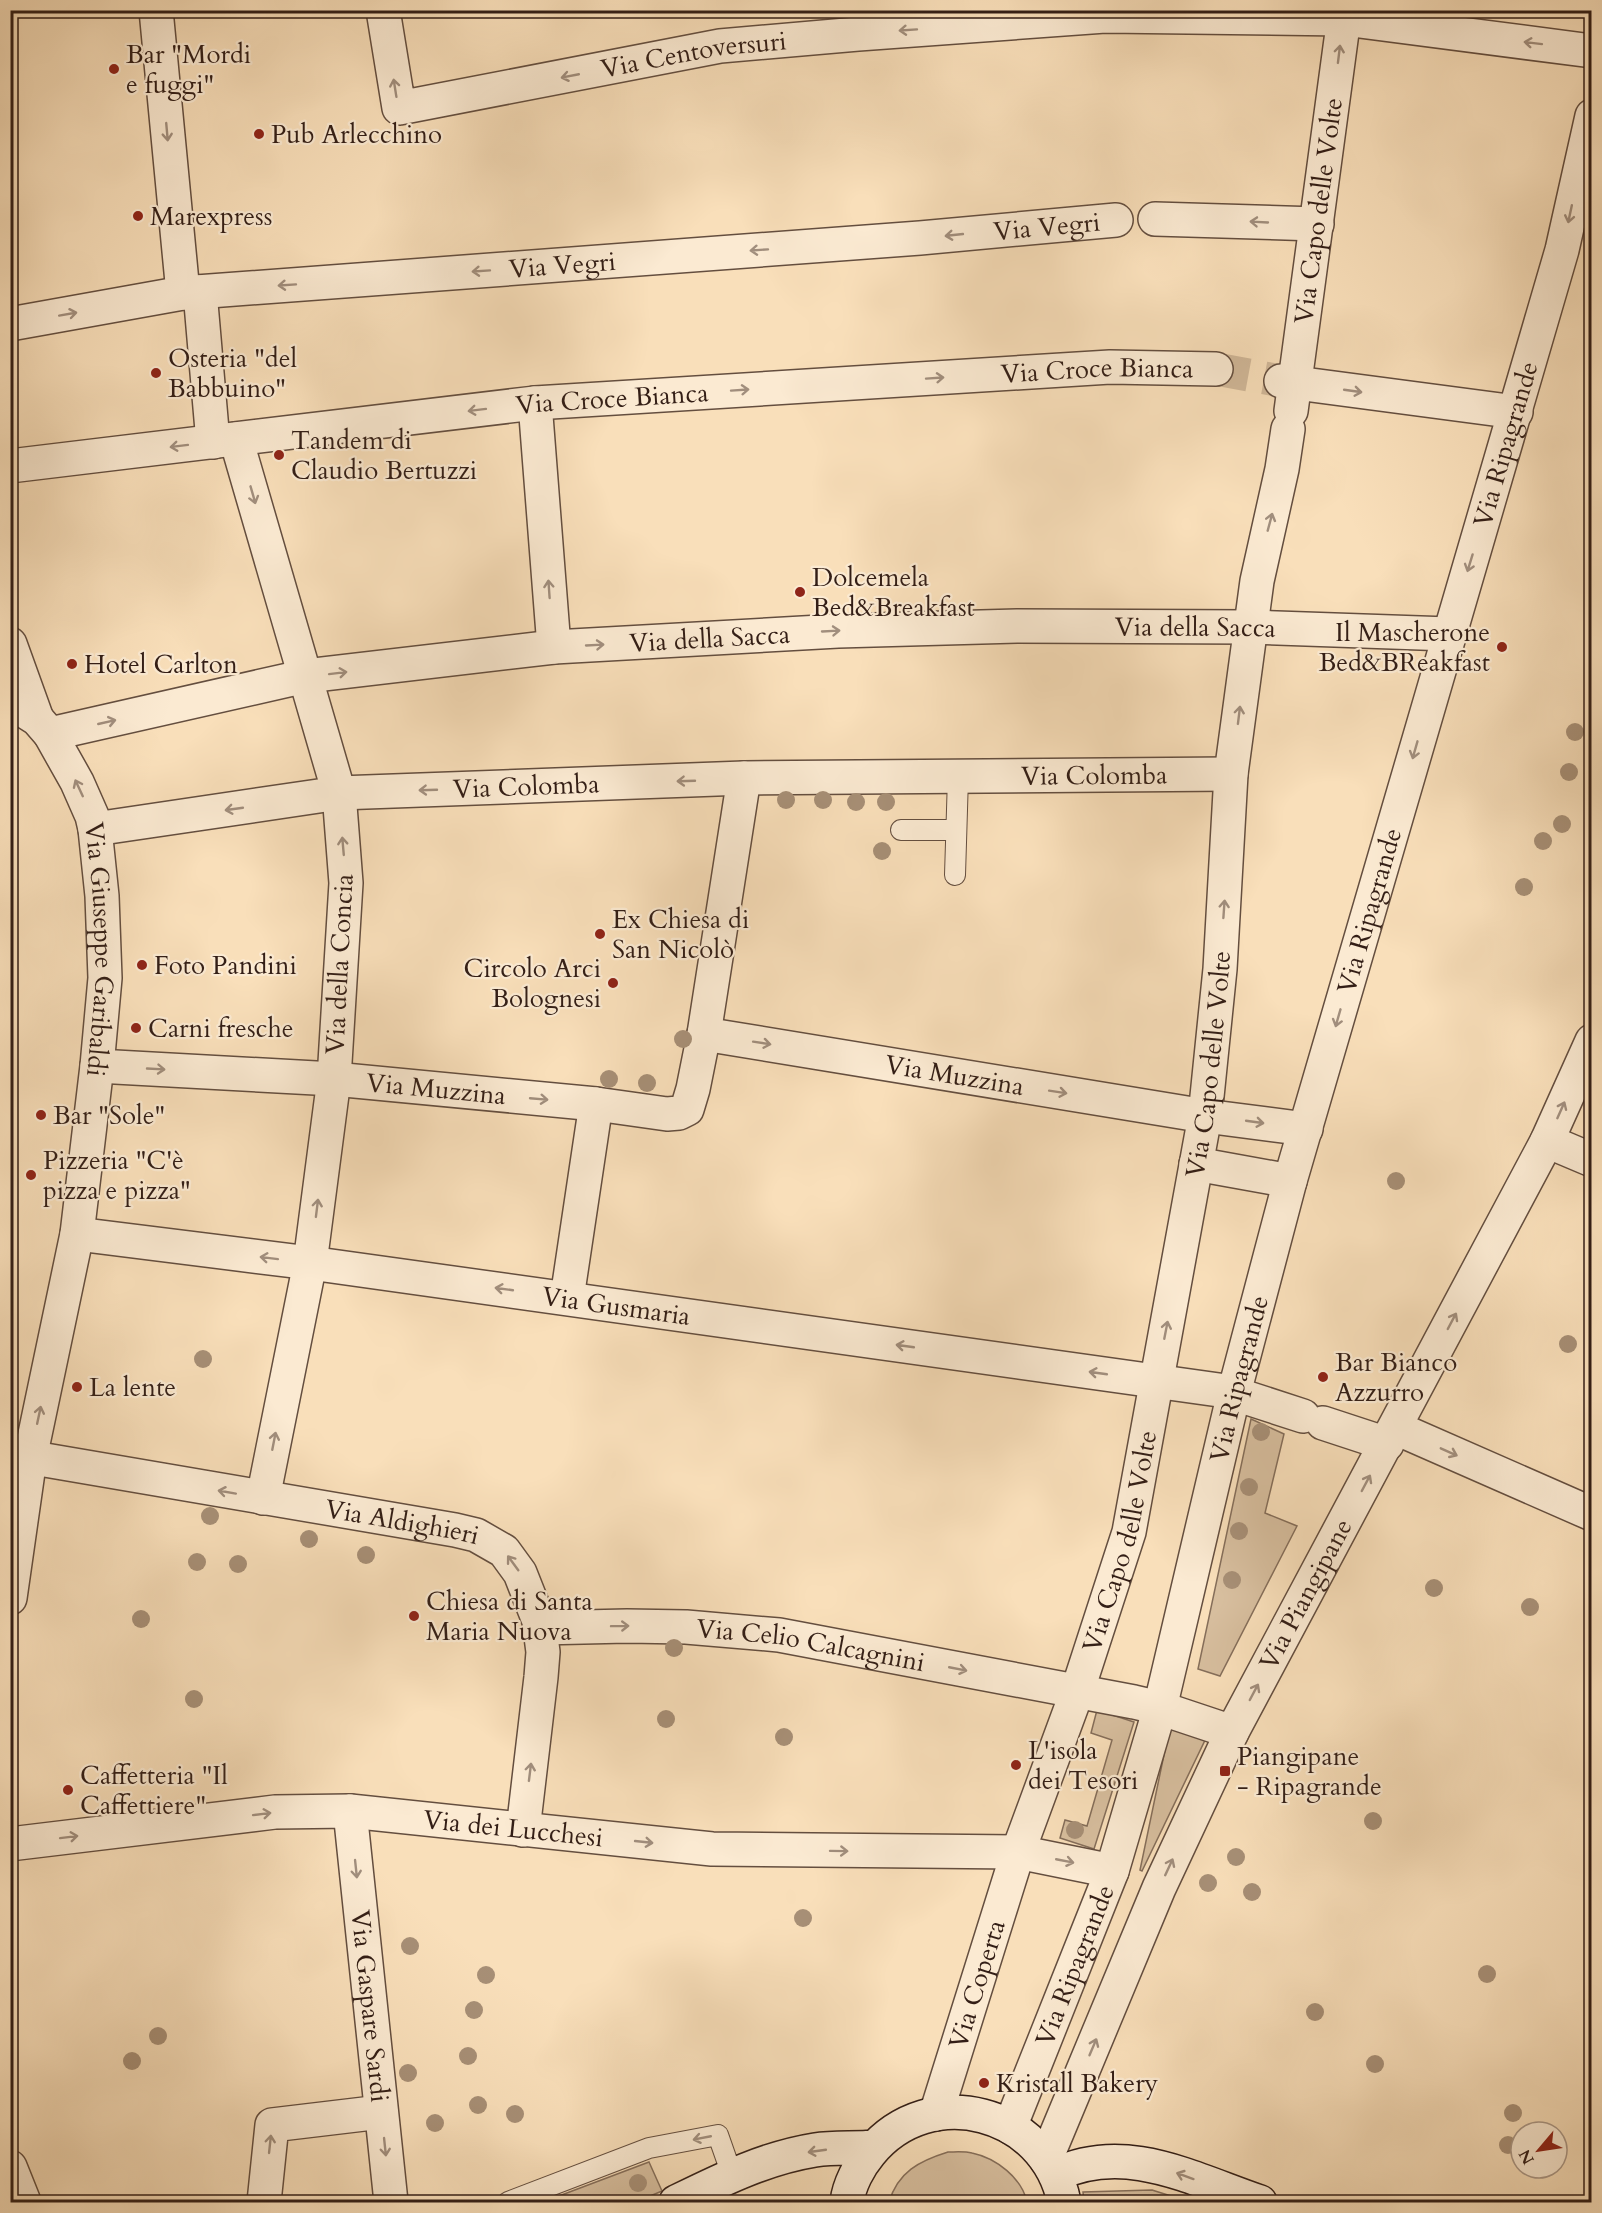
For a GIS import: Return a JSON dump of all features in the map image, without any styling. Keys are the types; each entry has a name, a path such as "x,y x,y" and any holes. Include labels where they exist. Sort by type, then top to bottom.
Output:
{"street":[{"name":"Via della Concia","path":"156,10 191,292 224,440 306,676 339,794 346,883 334,1078 310,1263 263,1498"},
{"name":"Via Centoversuri","path":"383,10 399,108 720,46 1105,16 1345,15 1592,51"},
{"name":"Via Capo delle Volte","path":"1018,1852 1077,1692 1129,1532 1205,1116 1220,969 1231,774 1261,558 1282,470 1289,401 1317,224 1345,15"},
{"name":"Via Ripagrande","path":"1010,2127 1112,1871 1147,1705 1290,1181 1562,250 1592,116"},
{"path":"1155,219 1317,224"},
{"name":"Via Vegri","path":"10,324 191,292 920,238 1116,220"},
{"name":"Via Croce Bianca","path":"10,466 535,403 1110,367 1216,369"},
{"path":"1289,401 1516,412"},
{"path":"535,403 554,647"},
{"name":"Via della Sacca","path":"32,719 306,676 554,647 898,629 1017,626 1250,627 1449,634"},
{"name":"Via Giuseppe Garibaldi","path":"10,644 32,719 77,782 92,816 102,896 105,978 97,1066 76,1234 20,1456 10,1598"},
{"name":"Via Colomba","path":"95,829 339,794 744,778 1231,774"},
{"path":"704,1034 744,778"},
{"name":"Via Muzzina","path":"97,1066 334,1078 596,1104 667,1114 679,1113 687,1109 704,1034 1205,1116 1305,1129"},
{"name":"Via Piangipane","path":"1055,2179 1159,1888 1232,1732 1547,1141 1592,1041"},
{"path":"567,1298 596,1104"},
{"path":"1547,1141 1592,1160"},
{"path":"1196,1164 1290,1181"},
{"name":"Via Gusmaria","path":"76,1234 567,1298 1234,1393 1313,1419 1391,1436 1592,1514"},
{"name":"Via Aldighieri","path":"20,1456 476,1534 504,1551 520,1573 533,1602 543,1652 523,1830"},
{"name":"Via Celio Calcagnini","path":"540,1628 627,1626 731,1629 818,1641 1147,1705 1232,1732"},
{"name":"Via dei Lucchesi","path":"10,1844 275,1812 315,1810 350,1811 712,1850 1018,1852 1112,1871"},
{"name":"Via Gaspare Sardi","path":"350,1811 391,2202"},
{"name":"Via Coperta","path":"936,2114 1018,1852"},
{"path":"264,2202 272,2125 381,2112"},
{"path":"847,2202 854,2178 864,2160 889,2134 907,2122 947,2112 972,2113 1001,2121 1030,2140 1055,2179 1071,2167 1095,2161 1118,2160 1149,2163 1260,2202"},
{"path":"676,2202 760,2164 815,2150 875,2147"},
{"path":"10,2167 24,2202"},
{"path":"694,2202 713,2202"}],"lane":[{"path":"955,875 958,777"},
{"path":"901,830 956,830"},
{"path":"508,2202 649,2148 718,2135 732,2175"}],"shaded area":[{"path":"1251,1419 1284,1434 1265,1513 1297,1526 1220,1676 1198,1669"},
{"path":"1097,1710 1134,1722 1094,1849 1060,1838 1065,1820 1087,1826 1112,1740 1091,1733"},
{"path":"1170,1726 1208,1734 1142,1871 1140,1870"},
{"path":"948,2152 972,2153 999,2164 1020,2185 1027,2202 889,2202 898,2183 911,2169 928,2159"},
{"path":"649,2162 662,2191 636,2202 543,2202"},
{"path":"1152,2190 1190,2202 1084,2202 1083,2192"}],"tunnel":[{"path":"1216,369 1281,381"}],"place":[{"name":"Bar \"Mordi e fuggi\"","path":"114,69"},
{"name":"Pub Arlecchino","path":"259,134"},
{"name":"Marexpress","path":"138,216"},
{"name":"Osteria \"del Babbuino\"","path":"156,373"},
{"name":"Tandem di Claudio Bertuzzi","path":"279,455"},
{"name":"Dolcemela Bed&Breakfast","path":"800,592"},
{"name":"Il Mascherone Bed&BReakfast","path":"1502,647"},
{"name":"Hotel Carlton","path":"72,664"},
{"name":"Ex Chiesa di San Nicolò","path":"600,934"},
{"name":"Foto Pandini","path":"142,965"},
{"name":"Circolo Arci Bolognesi","path":"613,983"},
{"name":"Carni fresche","path":"136,1028"},
{"name":"Bar \"Sole\"","path":"41,1115"},
{"name":"Pizzeria \"C'è pizza e pizza\"","path":"31,1175"},
{"name":"Bar Bianco Azzurro","path":"1323,1377"},
{"name":"La lente","path":"77,1387"},
{"name":"Chiesa di Santa Maria Nuova","path":"414,1616"},
{"name":"L'isola dei Tesori","path":"1016,1765"},
{"name":"Piangipane - Ripagrande","path":"1225,1771"},
{"name":"Caffetteria \"Il Caffettiere\"","path":"68,1790"},
{"name":"Kristall Bakery","path":"984,2083"}]}
